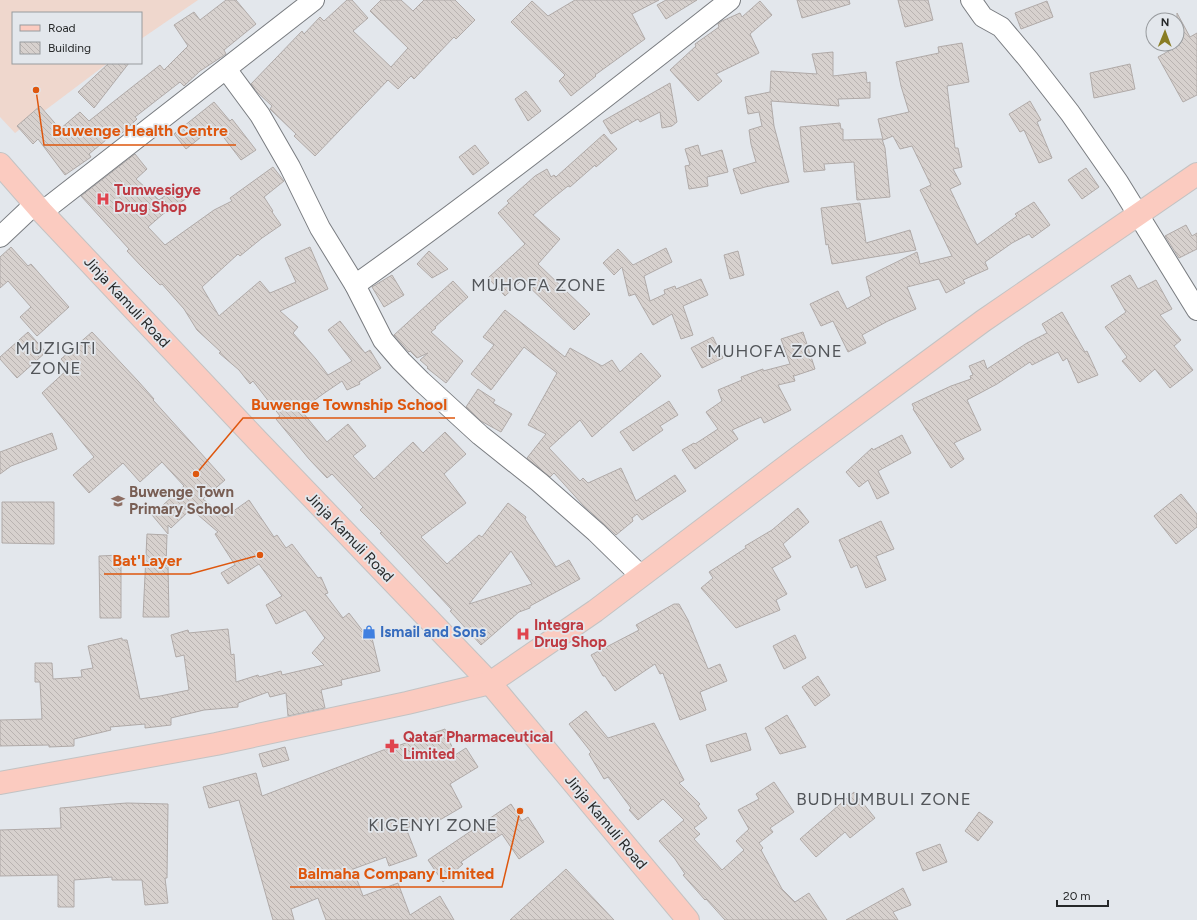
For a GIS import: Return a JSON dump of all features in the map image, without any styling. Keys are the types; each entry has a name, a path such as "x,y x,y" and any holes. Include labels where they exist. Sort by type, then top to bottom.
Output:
{"main road":[{"name":"Jinja Kamuli Road","path":"0,164 39,208 262,445 490,683 688,920"},
{"path":"0,783 216,744 407,703 490,683 595,611 801,455 983,321 1197,174"}],"street":[{"path":"0,237 226,69 314,0"},
{"path":"355,285 528,158 730,0"},
{"path":"971,0 983,17 1001,27 1070,113 1118,182 1197,310"},
{"path":"226,69 260,115 290,167 320,228 355,285 382,340 401,361 480,434 539,482 596,532 641,576"}],"shaded area":[{"path":"0,0 198,0 142,38 142,12 12,12 12,64 107,64 15,133 0,117"}],"building":[{"path":"226,0 236,0 256,24 224,50 226,54 200,71 184,86 180,82 135,117 137,119 121,134 118,130 89,154 91,157 65,175 38,139 33,144 17,126 40,106 60,129 80,112 89,121 160,65 164,70 188,46 174,25 194,12 200,20"},
{"path":"347,0 352,0 368,18 353,31 391,67 408,48 370,11 381,0 401,0 413,11 424,0 455,0 475,20 456,39 454,37 414,79 411,76 398,89 388,80 315,156 294,136 296,134 270,109 272,106 251,84 302,31 304,34 320,17 324,21"},
{"path":"575,0 659,0 632,14 645,39 595,75 596,76 571,96 559,81 565,75 511,22 532,1 548,16"},
{"path":"666,0 697,0 666,19 657,5"},
{"path":"797,0 849,0 850,4 802,18"},
{"path":"898,0 928,0 933,20 905,27"},
{"path":"760,1 772,15 750,34 759,53 716,74 722,81 698,101 670,70 696,46 695,44 719,27 718,24 740,13 742,17"},
{"path":"1047,1 1053,17 1021,29 1015,13"},
{"path":"1185,28 1190,37 1197,33 1197,95 1183,102 1158,57 1167,52 1185,52"},
{"path":"962,43 969,82 947,86 955,148 958,148 962,167 953,169 961,184 950,189 977,245 1017,216 1015,214 1034,202 1050,225 1032,238 1029,234 1012,243 985,262 988,269 963,280 965,283 946,293 939,279 907,287 916,309 888,321 862,335 866,343 848,352 833,321 821,326 810,304 838,291 847,309 871,296 866,277 917,252 920,264 952,256 920,190 931,185 912,146 900,149 893,136 883,140 878,119 909,112 901,86 896,62 939,53 938,47"},
{"path":"833,52 833,76 866,72 867,83 870,82 870,98 838,99 839,106 771,101 774,126 789,182 741,194 733,169 756,162 749,130 762,126 759,112 748,114 745,97 770,92 771,71 817,74 812,54"},
{"path":"108,64 128,64 94,108 78,92"},
{"path":"1130,64 1135,89 1094,98 1090,73"},
{"path":"670,83 677,122 672,126 662,128 660,112 640,122 638,119 611,134 603,121"},
{"path":"526,91 541,111 528,121 515,99"},
{"path":"1030,101 1041,120 1037,122 1052,158 1039,163 1024,130 1020,132 1009,114"},
{"path":"214,102 230,121 232,119 256,150 241,160 215,126 186,149 174,134"},
{"path":"840,123 841,129 843,129 843,140 882,139 885,148 890,197 857,200 854,162 824,164 825,170 804,172 800,127"},
{"path":"604,134 617,149 533,215 560,239 538,264 590,314 574,330 522,280 505,296 488,278 525,244 498,213 509,203 507,201 535,176 547,169 551,177 554,175 556,177"},
{"path":"475,145 489,163 473,175 459,157"},
{"path":"698,145 701,156 722,150 728,172 707,177 708,186 689,189 685,166 690,165 685,149"},
{"path":"135,154 147,169 136,179 159,200 179,186 187,198 163,214 148,227 165,245 214,210 232,201 230,198 273,167 284,181 264,197 281,225 240,256 238,254 202,287 219,316 260,281 270,293 296,282 285,258 310,247 328,289 280,311 298,327 293,333 328,375 352,361 328,330 340,321 365,353 370,350 381,368 359,382 360,384 347,390 342,381 323,394 301,410 308,419 327,442 348,424 366,446 353,456 374,479 413,442 423,453 445,432 466,454 444,474 466,503 421,537 447,564 479,535 482,537 508,503 526,517 525,519 556,567 569,560 580,579 530,606 530,608 519,612 481,645 450,611 452,610 380,533 382,532 360,510 363,507 332,474 327,478 309,459 276,419 280,416 253,381 250,384 239,370 219,353 221,352 197,330 184,309 162,284 160,285 127,251 129,249 81,196","holes":["511,551 532,584 469,604"]},
{"path":"1086,168 1099,187 1082,199 1068,180"},
{"path":"860,203 866,243 910,230 916,250 832,264 828,244 826,245 821,208"},
{"path":"1186,225 1192,236 1197,233 1197,249 1179,258 1165,236"},
{"path":"11,247 28,266 31,264 69,307 37,336 20,317 31,307 8,281 0,288 0,257"},
{"path":"666,248 672,262 644,276 650,301 665,294 664,290 675,286 676,289 701,279 708,295 683,306 693,335 681,339 672,314 653,325 635,294 629,296 622,267 614,275 603,263 618,249 633,265"},
{"path":"429,251 448,269 432,278 417,264"},
{"path":"738,251 744,275 730,279 724,255"},
{"path":"392,275 404,295 384,307 372,287"},
{"path":"1130,275 1138,289 1156,280 1172,309 1160,315 1181,340 1174,346 1193,370 1170,388 1155,369 1140,382 1122,361 1127,357 1105,327 1126,312 1111,286"},
{"path":"453,281 468,297 431,332 463,361 446,383 427,368 428,367 420,360 428,353 417,358 410,351 409,352 394,335"},
{"path":"505,310 565,357 570,348 602,366 612,360 620,372 641,353 661,376 592,437 580,420 549,448 580,481 583,478 588,483 621,468 636,501 675,475 686,491 642,520 637,514 632,518 633,521 616,535 583,505 554,473 550,477 527,458 546,434 528,425 557,373 524,347 491,390 471,374 494,345 483,337"},
{"path":"1062,312 1085,352 1087,351 1098,375 1078,383 1067,358 1063,361 1058,352 1032,365 1030,362 997,384 967,400 981,430 954,443 964,459 951,468 913,409 912,404 951,386 971,379 970,376 973,375 969,366 984,360 987,369 1027,343 1047,333 1042,324"},
{"path":"28,332 46,352 17,378 0,359 0,357"},
{"path":"92,332 138,381 154,399 153,400 225,480 203,499 225,517 249,500 274,537 277,535 286,548 292,544 318,578 321,577 328,593 325,594 343,618 349,613 366,635 371,634 380,671 341,680 342,685 321,690 325,708 288,716 286,693 270,697 268,692 238,703 238,707 204,710 171,718 171,725 145,728 145,724 110,727 111,730 74,739 74,746 0,746 0,720 42,719 40,682 35,682 35,663 52,663 53,679 82,677 81,670 93,668 88,646 122,638 122,640 127,640 140,699 189,690 184,655 176,657 171,635 188,630 189,633 228,629 231,655 234,654 236,682 258,675 259,677 281,671 282,675 324,665 312,653 325,638 305,610 276,624 266,605 282,596 259,564 228,584 221,573 235,565 215,534 218,532 191,509 171,528 168,525 168,534 152,515 184,486 162,462 140,482 123,463 89,493 73,475 94,457 42,393 69,368 61,359"},
{"path":"803,332 815,369 794,376 793,375 795,381 778,385 791,410 764,423 761,417 732,430 738,439 695,469 682,450 694,443 695,444 718,429 706,412 722,401 718,390 742,380 741,377 763,369 763,371 790,364 781,339"},
{"path":"713,337 723,358 702,368 691,348"},
{"path":"478,389 495,400 493,403 512,414 501,432 481,421 466,407"},
{"path":"669,401 678,415 660,426 663,430 633,451 620,432"},
{"path":"52,433 57,449 11,466 0,474 0,452"},
{"path":"902,435 911,453 878,471 889,493 877,499 868,480 859,487 846,472 872,448 873,450"},
{"path":"1181,494 1197,514 1197,527 1176,544 1154,516"},
{"path":"2,502 54,502 54,544 2,543"},
{"path":"798,508 809,522 783,544 791,557 772,568 787,594 776,600 780,610 736,628 701,588 713,578 709,572 746,548 745,546 772,530"},
{"path":"881,521 894,549 876,556 886,580 866,588 857,565 851,568 839,540"},
{"path":"147,534 167,535 166,566 168,564 169,617 143,617"},
{"path":"121,555 121,618 100,618 99,556"},
{"path":"674,604 679,604 688,620 708,669 720,664 727,681 700,692 706,710 680,720 663,673 660,674 655,664 615,691 605,676 603,676 591,655 639,630 636,625"},
{"path":"795,635 806,658 784,669 773,646"},
{"path":"818,676 830,695 815,706 802,687"},
{"path":"586,711 608,738 654,723 684,780 679,783 700,804 698,806 707,818 694,828 700,834 694,839 722,870 744,850 736,841 749,829 738,810 759,799 756,794 774,782 794,812 770,828 773,832 759,843 763,848 761,850 782,889 795,902 809,893 827,920 725,920 683,875 685,874 675,859 659,841 684,820 663,799 638,820 629,810 631,808 608,777 604,779 589,754 591,752 569,724"},
{"path":"787,715 806,747 780,754 765,728"},
{"path":"445,729 455,755 466,748 478,767 450,784 462,807 438,821 436,818 406,828 417,856 389,866 386,857 353,869 363,896 398,883 410,915 440,896 454,920 326,920 318,898 291,909 294,920 273,920 239,800 209,808 203,787 256,773 262,796 386,749"},
{"path":"746,733 751,750 711,762 706,745"},
{"path":"285,747 289,760 263,767 259,754"},
{"path":"854,792 875,818 850,838 845,832 816,857 800,839"},
{"path":"127,803 168,804 167,878 165,878 168,903 145,905 142,880 112,880 112,877 74,880 74,907 58,907 58,875 0,876 0,830 61,828 60,808"},
{"path":"511,804 522,821 528,817 544,842 519,859 502,834 461,862 463,864 443,882 428,860"},
{"path":"979,812 993,822 978,841 965,831"},
{"path":"940,844 947,862 923,871 916,853"},
{"path":"566,869 614,920 510,920"},
{"path":"903,888 911,905 893,912 898,920 846,920"}],"place":[{"name":"Buwenge Health Centre","path":"36,90"},
{"name":"Tumwesigye Drug Shop","path":"103,199"},
{"name":"Buwenge Township School","path":"196,474"},
{"name":"Buwenge Town Primary School","path":"118,501"},
{"name":"Bat'Layer","path":"260,555"},
{"name":"Ismail and Sons","path":"369,632"},
{"name":"Integra Drug Shop","path":"523,634"},
{"name":"Qatar Pharmaceutical Limited","path":"392,746"},
{"name":"Balmaha Company Limited","path":"520,811"}],"district":[{"name":"MUHOFA ZONE","path":"539,285"},
{"name":"MUHOFA ZONE","path":"775,351"},
{"name":"MUZIGITI ZONE","path":"56,358"},
{"name":"BUDHUMBULI ZONE","path":"884,799"},
{"name":"KIGENYI ZONE","path":"433,825"}]}
